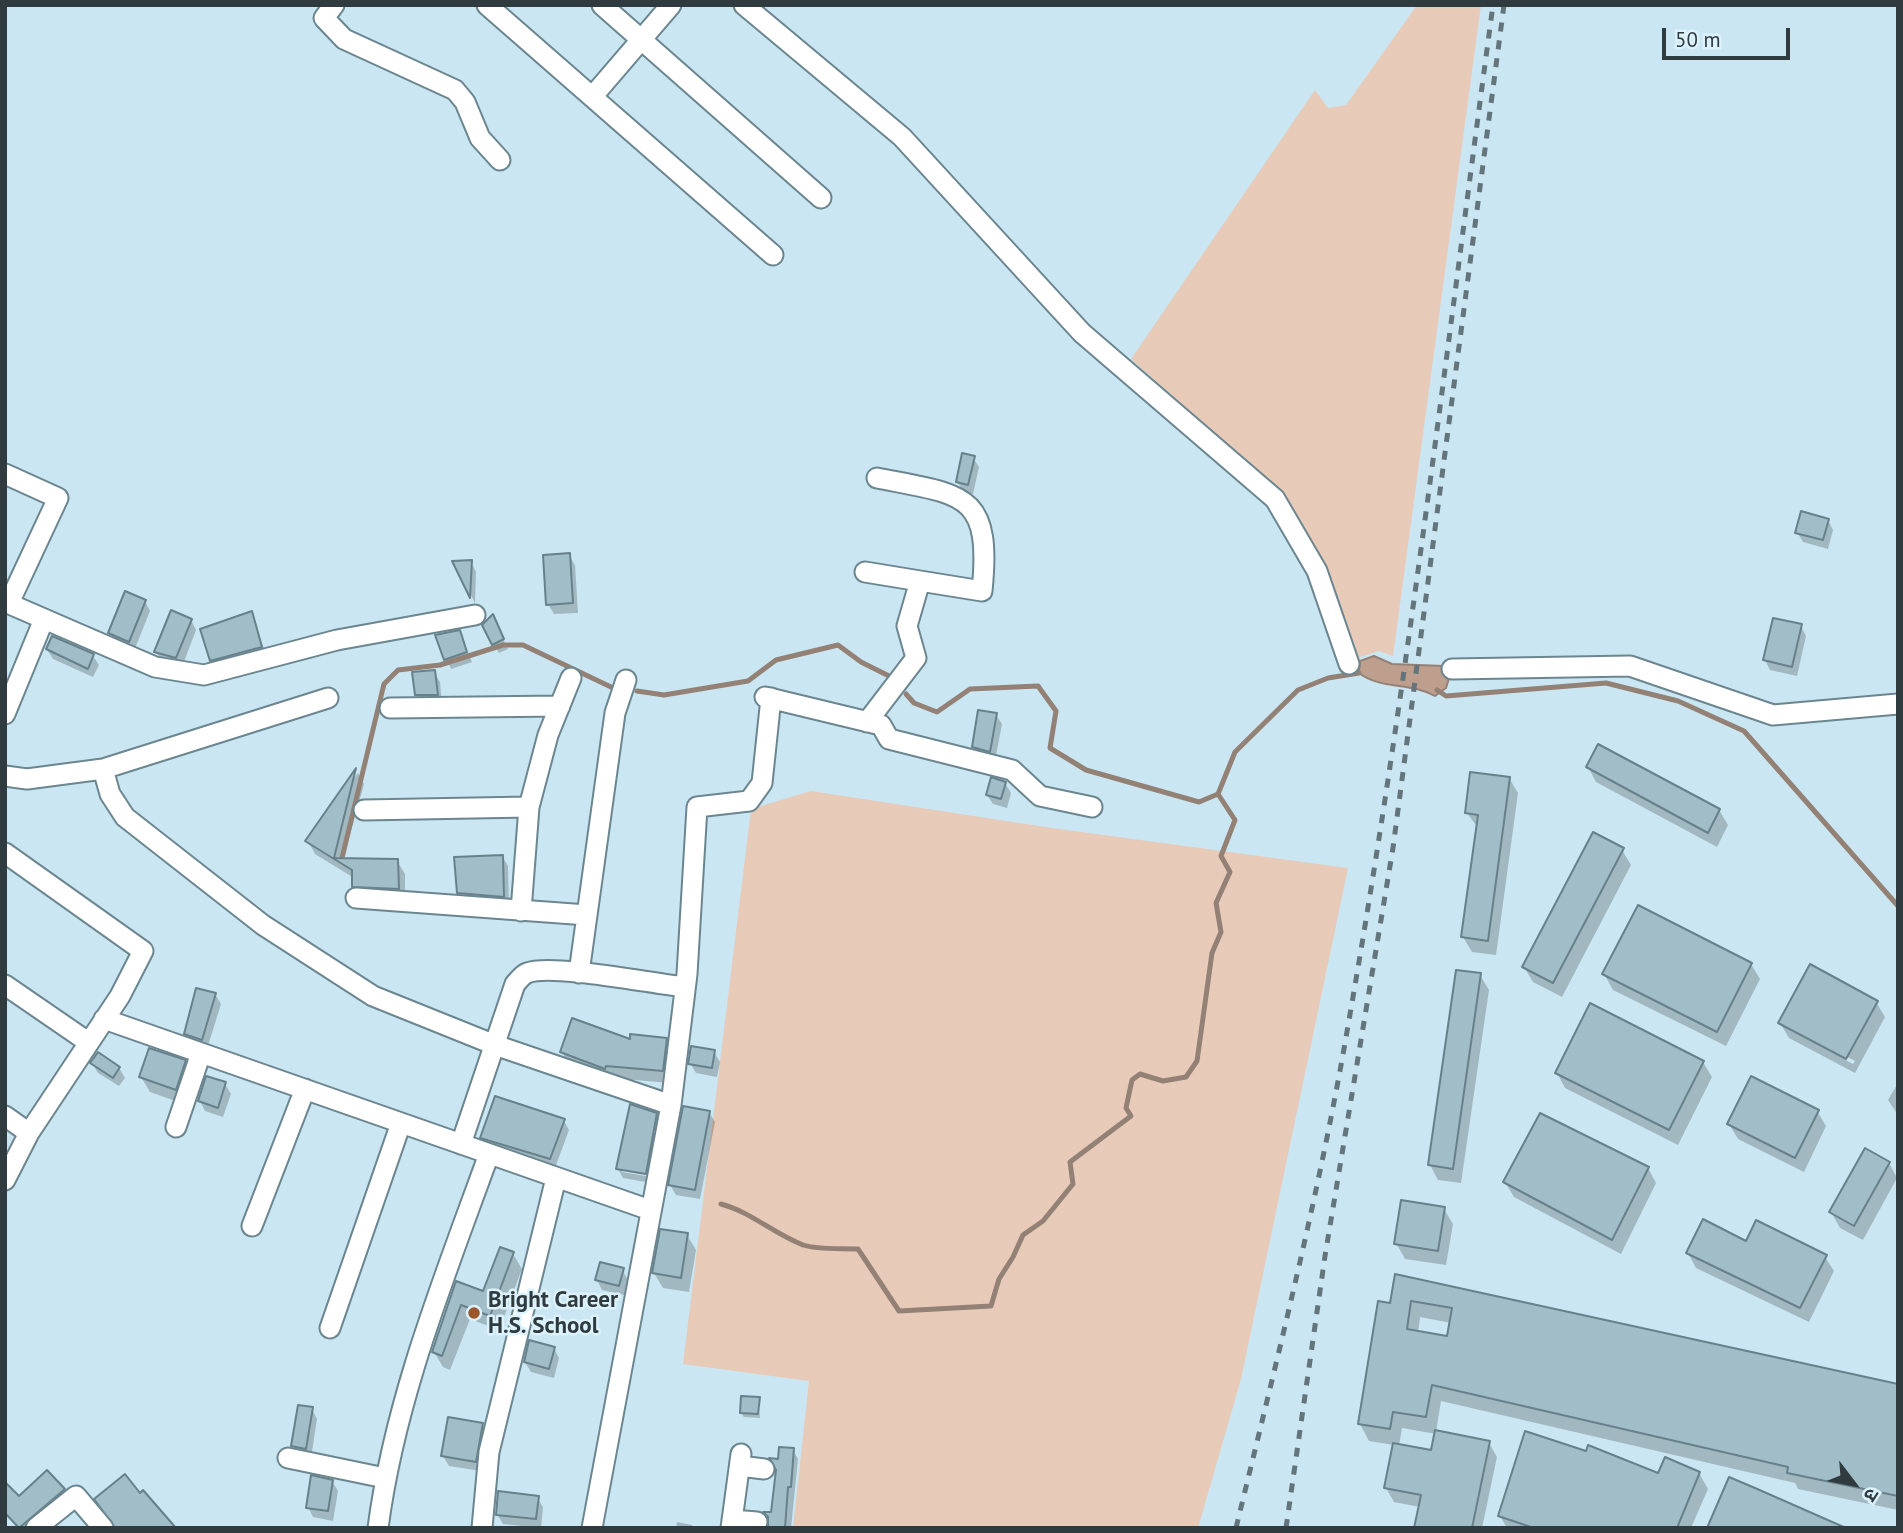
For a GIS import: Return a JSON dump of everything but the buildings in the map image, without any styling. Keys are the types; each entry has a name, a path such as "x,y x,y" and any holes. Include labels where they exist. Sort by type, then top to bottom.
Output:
{"street":[{"path":"334,5 324,18 344,39 455,90 465,102 480,138 500,160"},
{"path":"487,5 773,256"},
{"path":"603,5 821,198"},
{"path":"592,97 671,5"},
{"path":"744,5 902,138 1082,333 1275,499 1317,571 1349,664"},
{"path":"5,474 58,498 7,603 155,667 204,675 337,640 475,615"},
{"path":"865,572 982,591 986,552 980,520 960,497 877,478"},
{"path":"867,722 916,658 907,626 920,580"},
{"path":"5,714 44,619"},
{"path":"1452,669 1630,666 1773,715 1898,704"},
{"path":"522,911 529,807 548,735 570,678"},
{"path":"579,973 615,713 626,680"},
{"path":"592,1528 671,1105 685,986 697,807 749,801 762,783 768,697 881,725 889,739 1012,770 1041,796 1092,807"},
{"path":"5,776 27,779 103,769 328,698"},
{"path":"390,708 560,706"},
{"path":"103,769 110,794 125,817 263,925 373,996 495,1045 671,1105"},
{"path":"364,810 529,807"},
{"path":"5,853 143,951 104,1019 29,1133 5,1180"},
{"path":"356,898 587,915"},
{"path":"461,1144 515,984 523,975 531,972 579,973 685,986"},
{"path":"5,985 88,1042"},
{"path":"104,1019 650,1210"},
{"path":"176,1127 201,1053"},
{"path":"252,1226 305,1089"},
{"path":"5,1116 29,1133"},
{"path":"330,1328 401,1123"},
{"path":"378,1528 385,1478 415,1361 489,1154"},
{"path":"482,1528 489,1452 556,1178"},
{"path":"288,1458 385,1478"},
{"path":"757,1522 732,1524 740,1460 764,1469"},
{"path":"36,1528 76,1496 103,1528"}],"shaded area":[{"path":"1417,5 1481,5 1393,656 1379,651 1357,658 1324,573 1285,496 1131,359 1315,90 1328,108 1346,105"},
{"path":"1374,656 1392,664 1444,666 1451,672 1446,688 1435,696 1416,689 1377,682 1359,673 1360,661"},
{"path":"811,791 1052,828 1348,868 1241,1379 1198,1528 793,1528 809,1381 683,1364 751,809"}],"waterway":[{"path":"342,858 384,684 398,670 440,665 503,645 523,645 611,687"},
{"path":"637,691 664,695 748,681 776,660 838,645 861,662 889,676"},
{"path":"906,694 914,703 937,712 970,689 1038,686 1056,711 1050,748 1086,770 1199,802 1218,794 1235,752 1298,690 1328,678 1359,673"},
{"path":"1437,690 1446,696 1606,683 1678,701 1744,731 1898,906"},
{"path":"721,1204 809,1247 858,1249 899,1311 991,1306 999,1279 1023,1235 1043,1221 1073,1184 1070,1162 1131,1116 1126,1108 1132,1080 1140,1074 1163,1081 1186,1077 1197,1061 1212,953 1221,932 1216,903 1230,872 1221,856 1235,820 1218,794"}],"railway":[{"path":"1236,1528 1311,1211 1349,1020 1390,767 1493,5"},
{"path":"1286,1528 1325,1256 1393,848 1504,5"}],"place":[{"name":"Bright Career H.S. School","path":"474,1313"}]}
